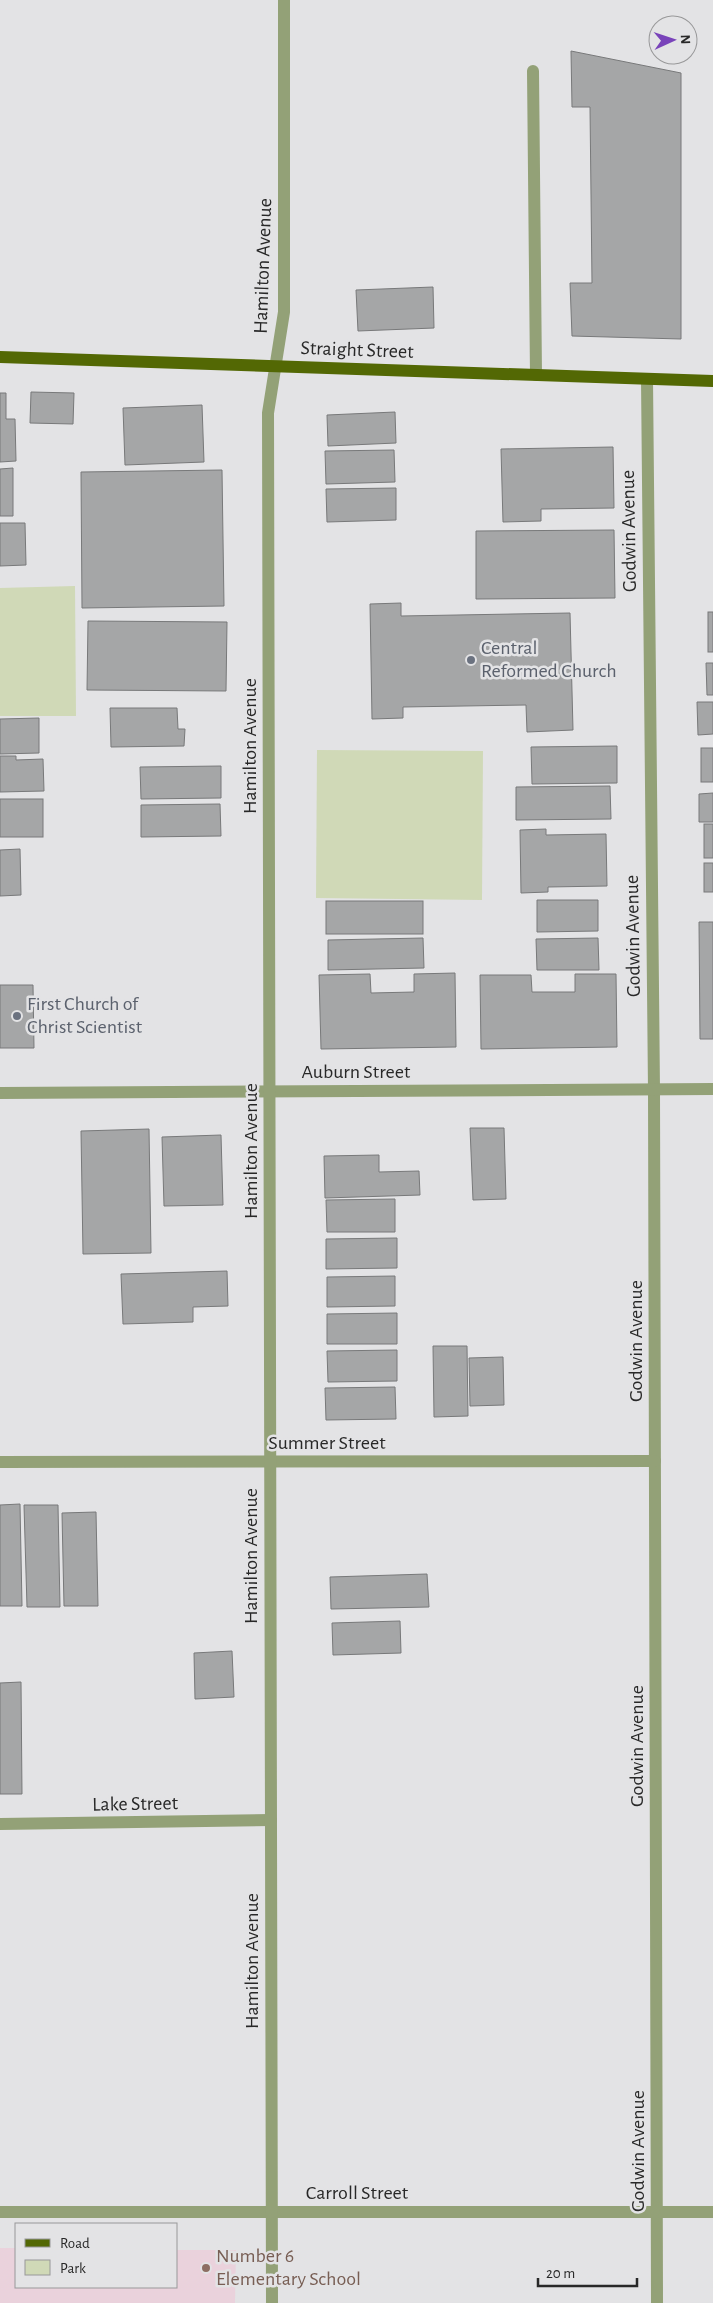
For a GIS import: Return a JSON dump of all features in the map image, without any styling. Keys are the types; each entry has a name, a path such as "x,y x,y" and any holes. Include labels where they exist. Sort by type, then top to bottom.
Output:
{"main road":[{"name":"Straight Street","path":"0,357 713,381"}],"street":[{"name":"Hamilton Avenue","path":"272,2303 268,413 284,312 284,0"},
{"path":"533,71 536,375"},
{"name":"Godwin Avenue","path":"647,379 654,1090 657,2303"},
{"name":"Auburn Street","path":"0,1093 713,1089"},
{"name":"Summer Street","path":"0,1462 655,1461"},
{"name":"Lake Street","path":"0,1824 271,1820"},
{"name":"Carroll Street","path":"0,2212 713,2212"}],"shaded area":[{"name":"Number 6 Elementary School","path":"0,2248 15,2248 15,2288 178,2288 178,2250 236,2250 235,2303 0,2303"}],"green space":[{"path":"75,586 76,716 0,716 0,588"},
{"path":"317,750 483,751 482,900 316,898"}],"building":[{"path":"571,51 681,73 681,339 572,336 570,283 592,283 590,107 572,107"},
{"path":"433,287 434,328 358,331 356,290"},
{"path":"31,392 74,393 73,424 30,423"},
{"path":"0,393 6,393 6,419 15,419 16,461 0,462"},
{"path":"202,405 204,462 125,465 123,408"},
{"path":"395,412 396,443 328,446 327,415"},
{"path":"613,447 614,508 541,509 541,521 503,522 501,449"},
{"path":"394,450 395,482 326,484 325,451"},
{"path":"13,468 13,516 0,516 0,469"},
{"path":"222,470 224,606 82,608 81,472"},
{"path":"396,488 396,520 327,522 326,489"},
{"path":"0,523 25,523 26,565 0,566"},
{"path":"614,530 615,598 476,599 476,531"},
{"name":"Central Reformed Church","path":"401,603 401,616 570,613 573,730 527,732 526,705 403,707 403,718 372,719 370,604"},
{"path":"708,612 713,612 713,652 708,652"},
{"path":"88,621 227,622 226,691 87,690"},
{"path":"706,663 713,663 713,695 707,695"},
{"path":"697,702 713,702 713,734 698,735"},
{"path":"110,708 177,708 178,729 185,729 184,746 111,747"},
{"path":"39,718 39,753 0,754 0,719"},
{"path":"617,746 617,783 532,784 531,747"},
{"path":"701,748 713,748 713,782 701,782"},
{"path":"0,756 16,756 16,760 43,759 44,791 0,792"},
{"path":"221,766 221,798 141,799 140,767"},
{"path":"610,786 611,819 516,820 516,787"},
{"path":"713,793 713,822 699,822 699,794"},
{"path":"0,799 43,799 43,837 0,837"},
{"path":"220,804 221,836 141,837 141,805"},
{"path":"704,824 713,824 713,858 704,858"},
{"path":"546,829 546,835 606,834 607,886 548,887 548,892 521,893 520,830"},
{"path":"20,849 21,895 0,896 0,850"},
{"path":"704,863 713,863 713,892 704,892"},
{"path":"537,900 598,900 598,931 537,932"},
{"path":"326,901 423,901 423,934 326,934"},
{"path":"699,922 713,922 713,1039 700,1039"},
{"path":"423,938 424,968 328,970 328,940"},
{"path":"598,938 599,970 537,970 536,939"},
{"path":"455,973 456,1047 321,1049 319,975 370,974 371,993 414,992 414,974"},
{"path":"575,974 616,974 617,1047 481,1049 480,975 531,975 532,992 575,992"},
{"name":"First Church of Christ Scientist","path":"0,985 33,985 34,1048 0,1048"},
{"path":"470,1128 504,1128 506,1199 473,1200"},
{"path":"149,1129 151,1253 83,1254 81,1131"},
{"path":"221,1135 223,1205 164,1206 162,1137"},
{"path":"379,1155 379,1172 419,1171 420,1195 325,1198 324,1156"},
{"path":"395,1199 395,1232 327,1232 326,1200"},
{"path":"397,1238 397,1268 326,1269 326,1239"},
{"path":"227,1271 228,1306 193,1307 193,1322 123,1324 121,1274"},
{"path":"395,1276 395,1306 327,1307 327,1277"},
{"path":"397,1313 397,1344 327,1344 327,1314"},
{"path":"433,1346 467,1346 468,1416 434,1417"},
{"path":"397,1350 397,1381 328,1382 327,1351"},
{"path":"503,1357 504,1405 470,1406 469,1358"},
{"path":"395,1387 396,1419 326,1420 325,1388"},
{"path":"20,1504 22,1606 0,1606 0,1505"},
{"path":"24,1505 58,1505 60,1607 27,1607"},
{"path":"96,1512 98,1606 64,1606 62,1513"},
{"path":"427,1574 429,1607 331,1609 330,1577"},
{"path":"400,1621 401,1653 333,1655 332,1623"},
{"path":"232,1651 234,1697 195,1699 194,1653"},
{"path":"21,1682 22,1794 0,1794 0,1683"}],"place":[{"name":"Central Reformed Church","path":"471,660"},
{"name":"First Church of Christ Scientist","path":"17,1016"},
{"name":"Number 6 Elementary School","path":"206,2268"}]}
